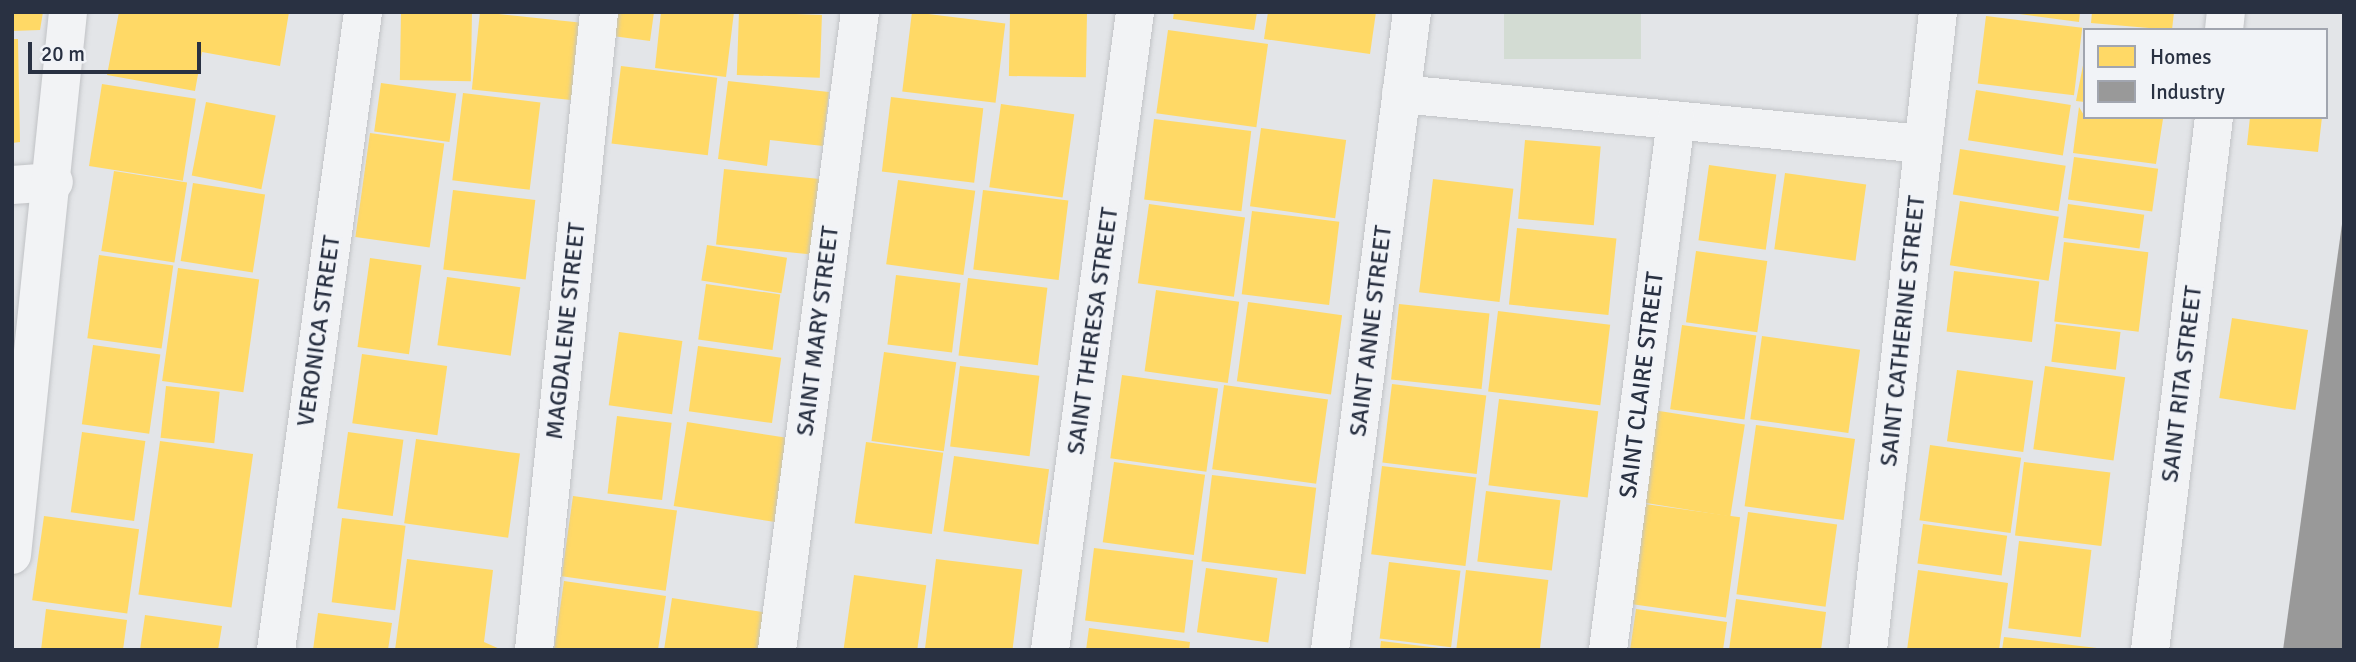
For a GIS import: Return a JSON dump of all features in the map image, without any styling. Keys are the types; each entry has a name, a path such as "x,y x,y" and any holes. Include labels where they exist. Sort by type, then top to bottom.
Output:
{"street":[{"path":"12,555 54,182 68,12"},
{"name":"VERONICA STREET","path":"276,650 363,12"},
{"name":"MAGDALENE STREET","path":"534,650 598,12"},
{"name":"SAINT MARY STREET","path":"777,650 860,12"},
{"name":"SAINT THERESA STREET","path":"1050,650 1135,12"},
{"name":"SAINT ANNE STREET","path":"1330,650 1412,12"},
{"name":"SAINT CATHERINE STREET","path":"1868,650 1938,12"},
{"path":"1401,94 1923,144"},
{"name":"SAINT RITA STREET","path":"2150,650 2214,119"},
{"name":"SAINT CLAIRE STREET","path":"1608,650 1676,120"},
{"path":"12,185 54,182"}],"shaded area":[{"path":"1504,12 1641,12 1641,59 1504,59"}],"building: Homes":[{"path":"12,12 43,12 40,30 12,31"},
{"path":"119,12 289,12 280,66 202,52 195,91 107,75"},
{"path":"401,12 472,13 471,81 400,80"},
{"path":"480,12 581,23 573,100 472,90"},
{"path":"608,12 654,12 650,41 605,35"},
{"path":"661,12 734,12 726,77 655,68"},
{"path":"739,12 822,15 820,78 737,75"},
{"path":"912,12 1005,23 996,103 902,91"},
{"path":"1010,12 1087,13 1086,77 1009,76"},
{"path":"1174,12 1257,12 1254,30 1173,19"},
{"path":"1268,12 1376,12 1370,54 1264,39"},
{"path":"2005,12 2080,12 2079,22"},
{"path":"2092,12 2174,12 2172,28 2091,23"},
{"path":"1986,16 2082,28 2074,95 1978,83"},
{"path":"1168,30 1268,44 1256,127 1156,113"},
{"path":"12,39 18,39 20,142 12,143"},
{"path":"2083,65 2083,102 2076,101"},
{"path":"621,66 717,78 708,155 611,143"},
{"path":"728,81 829,92 823,146 770,140 767,166 718,159"},
{"path":"381,83 456,94 449,142 374,132"},
{"path":"102,84 196,99 183,181 89,166"},
{"path":"1976,90 2071,105 2063,155 1968,140"},
{"path":"463,93 540,103 530,190 452,180"},
{"path":"891,97 983,108 974,183 882,171"},
{"path":"206,102 276,116 261,189 192,176"},
{"path":"1001,104 1074,114 1063,197 989,187"},
{"path":"2079,107 2083,119 2163,119 2156,164 2073,153"},
{"path":"1154,119 1251,131 1241,211 1144,199"},
{"path":"2250,119 2322,119 2318,152 2247,145"},
{"path":"1261,128 1346,140 1335,218 1250,206"},
{"path":"370,133 444,143 430,247 355,237"},
{"path":"1525,140 1601,147 1594,225 1518,219"},
{"path":"1960,149 2066,166 2058,211 1953,194"},
{"path":"2074,157 2158,169 2152,211 2068,200"},
{"path":"1709,165 1776,174 1766,250 1698,240"},
{"path":"724,169 819,179 812,255 716,245"},
{"path":"114,171 187,183 174,263 101,251"},
{"path":"1785,173 1866,184 1855,261 1774,249"},
{"path":"1433,179 1513,189 1500,302 1419,292"},
{"path":"898,180 975,191 963,275 886,264"},
{"path":"193,183 265,194 253,272 181,261"},
{"path":"453,190 535,200 526,280 443,269"},
{"path":"983,190 1068,200 1059,280 973,269"},
{"path":"1960,201 2059,217 2049,281 1950,265"},
{"path":"1149,204 1245,217 1234,297 1138,283"},
{"path":"2068,204 2144,215 2140,248 2063,238"},
{"path":"1252,211 1339,222 1329,305 1242,294"},
{"path":"1517,228 1616,238 1608,315 1509,305"},
{"path":"2064,242 2148,252 2139,332 2054,321"},
{"path":"707,245 787,258 781,293 701,281"},
{"path":"1696,251 1767,261 1757,332 1686,322"},
{"path":"99,255 173,265 162,349 87,338"},
{"path":"370,258 421,265 409,354 357,347"},
{"path":"178,268 259,279 243,392 162,381"},
{"path":"1954,271 2039,281 2032,342 1947,332"},
{"path":"896,275 961,283 952,352 887,344"},
{"path":"447,277 520,287 511,356 437,345"},
{"path":"968,278 1047,288 1038,365 958,355"},
{"path":"706,284 780,294 772,350 698,339"},
{"path":"1156,290 1239,302 1228,383 1145,371"},
{"path":"1248,302 1342,315 1331,394 1237,381"},
{"path":"1399,304 1490,314 1482,389 1391,380"},
{"path":"1498,311 1610,325 1600,405 1488,391"},
{"path":"2232,318 2308,330 2295,410 2219,398"},
{"path":"2056,324 2121,332 2116,370 2051,362"},
{"path":"1682,325 1756,335 1744,420 1670,409"},
{"path":"619,332 682,341 672,414 609,405"},
{"path":"1762,336 1860,350 1848,433 1750,419"},
{"path":"93,345 160,354 149,434 82,424"},
{"path":"698,346 781,358 772,423 689,411"},
{"path":"884,352 956,362 944,451 871,441"},
{"path":"362,354 447,366 437,435 352,423"},
{"path":"960,366 1039,376 1030,456 950,446"},
{"path":"2045,366 2125,377 2114,460 2033,449"},
{"path":"1957,370 2033,381 2023,452 1947,441"},
{"path":"1122,375 1218,388 1206,472 1110,458"},
{"path":"1392,384 1486,396 1477,474 1382,462"},
{"path":"1224,385 1328,400 1316,484 1212,469"},
{"path":"166,386 220,392 214,443 161,438"},
{"path":"1499,399 1598,411 1588,498 1488,485"},
{"path":"1653,410 1745,425 1730,516 1638,502"},
{"path":"617,416 672,423 662,500 607,493"},
{"path":"687,422 792,439 778,523 674,506"},
{"path":"1756,425 1855,439 1844,520 1745,506"},
{"path":"82,432 145,441 134,521 71,512"},
{"path":"348,432 403,440 393,516 337,508"},
{"path":"416,439 520,454 508,538 404,523"},
{"path":"160,441 253,454 232,608 138,594"},
{"path":"866,442 943,453 932,534 855,523"},
{"path":"1930,445 2021,458 2011,533 1919,520"},
{"path":"954,456 1049,469 1038,545 943,531"},
{"path":"1114,462 1205,475 1194,555 1103,542"},
{"path":"2024,462 2110,473 2101,546 2015,535"},
{"path":"1382,466 1476,478 1465,566 1371,554"},
{"path":"1212,475 1316,488 1306,574 1201,561"},
{"path":"1486,491 1560,500 1552,571 1477,561"},
{"path":"573,496 677,511 666,591 562,576"},
{"path":"1645,504 1740,517 1726,617 1631,604"},
{"path":"1748,512 1837,525 1826,607 1736,594"},
{"path":"44,516 139,529 127,614 32,600"},
{"path":"342,518 406,526 395,610 332,602"},
{"path":"1923,524 2007,536 2002,575 1917,564"},
{"path":"2019,541 2091,550 2081,637 2008,628"},
{"path":"1094,548 1193,560 1184,633 1085,620"},
{"path":"407,559 493,570 484,642 502,650 395,650"},
{"path":"936,559 1022,570 1012,650 925,650"},
{"path":"1389,562 1460,571 1451,647 1380,638"},
{"path":"1206,568 1277,578 1268,642 1197,632"},
{"path":"1466,570 1548,580 1540,650 1456,650"},
{"path":"1918,570 2008,583 1999,650 1907,650"},
{"path":"854,575 926,585 917,650 843,650"},
{"path":"564,581 666,596 658,650 554,650"},
{"path":"672,598 775,614 770,650 664,650"},
{"path":"1736,599 1826,612 1821,650 1729,650"},
{"path":"46,609 127,620 123,650 41,650"},
{"path":"1636,609 1727,622 1723,650 1630,650"},
{"path":"318,613 392,623 388,650 313,650"},
{"path":"145,615 222,626 218,650 140,650"},
{"path":"1089,628 1190,642 1189,650 1086,650"},
{"path":"2004,637 2097,648 2097,650 2002,650"},
{"path":"1381,641 1439,648 1439,650 1380,650"}],"building: Industry":[{"path":"2342,224 2344,650 2283,650"}]}
